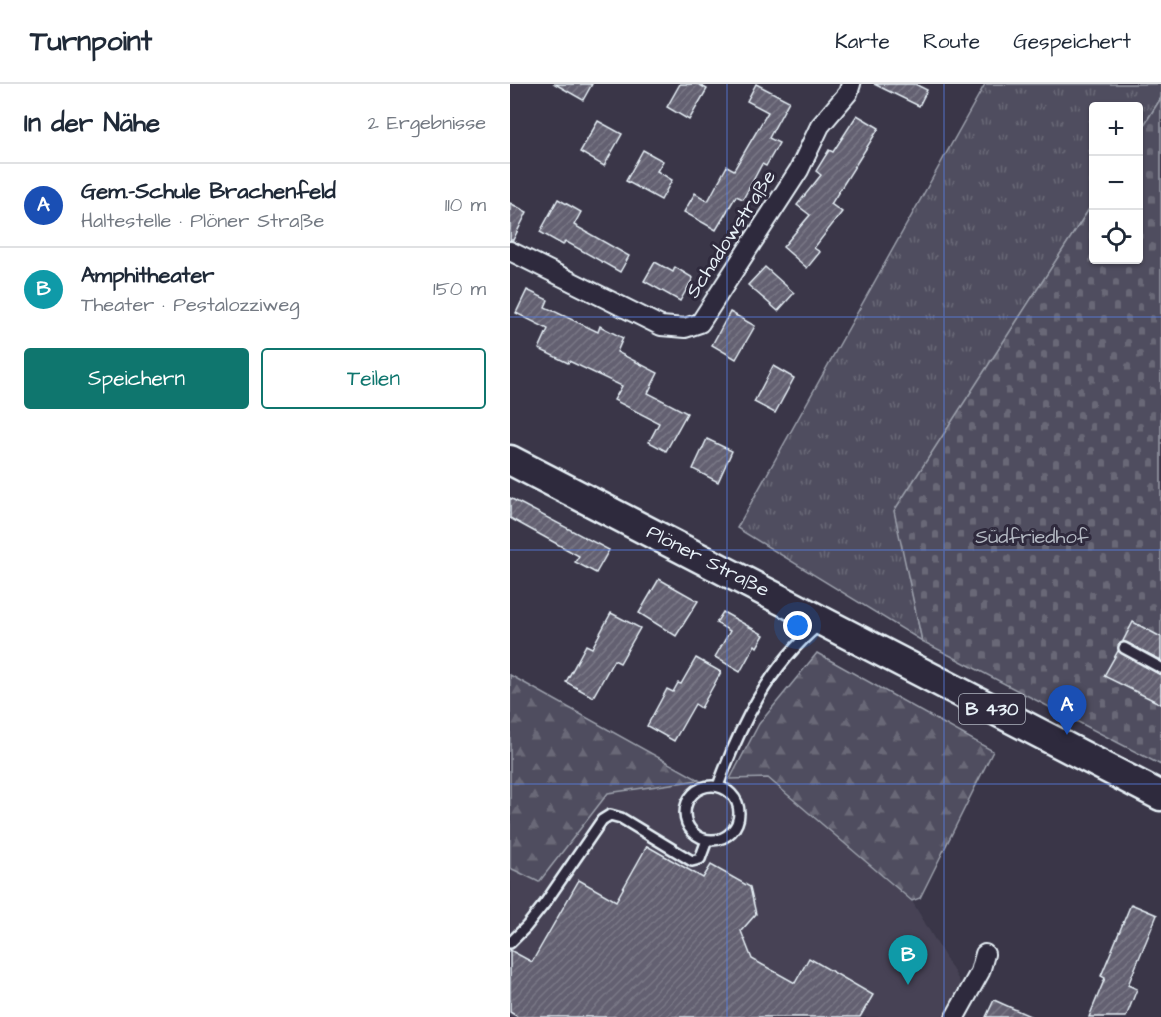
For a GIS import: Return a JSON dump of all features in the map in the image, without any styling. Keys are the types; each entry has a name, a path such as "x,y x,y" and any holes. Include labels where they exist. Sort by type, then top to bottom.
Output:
{"main road":[{"name":"Plöner Straße","path":"510,459 1161,796"}],"street":[{"name":"Schadowstraße","path":"510,250 661,326 685,328 700,323 800,170 820,126 848,93 851,84"},
{"path":"955,1017 980,972 985,954"}],"lane":[{"path":"718,786 743,728 770,677 805,636 823,621"},
{"path":"1124,648 1161,668"},
{"path":"718,786 730,793 739,806 737,825 722,839 707,840 694,834 686,820 688,800 701,788 718,786"},
{"path":"510,943 526,927 602,820 610,815 621,818 692,861 700,859 707,840"}],"shaded area":[{"path":"768,778 912,901 961,984 942,1017 510,1017 510,869 539,882 608,793 699,780"}],"green space":[{"path":"985,84 1161,84 1161,98 1143,127 1143,102 1089,102 1089,209 895,511 922,641 737,528"},
{"name":"Südfriedhof","path":"1161,98 1161,765 922,641 894,511 1089,209 1089,264 1143,264 1143,127"},
{"path":"817,653 993,751 920,898 912,901 768,778 730,779 759,724"},
{"path":"510,675 699,780 608,793 539,882 510,868"}],"building":[{"path":"555,84 592,84 583,100"},
{"path":"680,84 698,84 707,89 689,120 667,107"},
{"path":"756,84 789,101 769,138 779,143 766,166 762,164 743,199 736,196 716,230 684,212 695,193 708,201 727,166 734,170 768,112 747,101"},
{"path":"874,84 915,84 927,90 919,106"},
{"path":"857,115 879,128 831,204 842,212 814,248 820,252 807,268 783,247 810,215 797,205 821,175 816,171 829,150 833,152"},
{"path":"598,121 622,134 604,166 580,152"},
{"path":"643,150 663,161 657,171 672,180 661,200 626,181"},
{"path":"558,199 581,212 574,225 629,256 620,272 565,241 563,245 540,232"},
{"path":"510,203 527,212 513,240 510,240"},
{"path":"655,262 673,272 675,267 693,278 680,301 644,281"},
{"path":"765,267 794,293 778,311 748,285"},
{"path":"527,290 548,300 545,307 598,332 600,326 623,338 617,352 658,373 648,393 687,413 666,451 649,442 659,423 614,400 622,386 539,349 548,329 516,313"},
{"path":"730,312 755,326 736,359 712,345"},
{"path":"773,366 794,378 775,413 754,402"},
{"path":"707,439 732,451 718,482 693,469"},
{"path":"510,498 609,550 596,573 575,562 579,556 510,518"},
{"path":"659,579 698,601 676,636 639,613"},
{"path":"723,612 764,635 757,647 755,645 740,672 715,657 730,631 716,623"},
{"path":"611,613 640,628 620,663 614,660 593,697 566,682 586,645 592,648"},
{"path":"1133,622 1161,637 1161,660 1123,641"},
{"path":"1118,651 1161,675 1161,704 1104,676"},
{"path":"696,658 721,672 701,708 695,704 674,741 647,726 667,689 673,692 678,683 681,684"},
{"path":"647,846 703,878 711,865 750,887 756,914 741,931 752,959 795,983 809,958 873,995 860,1017 518,1017 510,1012 510,950 532,962 579,880 616,901"},
{"path":"1131,904 1157,915 1128,985 1137,989 1126,1017 1089,1017 1105,978 1101,976"},
{"path":"994,1000 1032,1017 986,1017"}],"place":[{"name":"Gem.-Schule Brachenfeld","path":"1067,735"},
{"name":"Amphitheater","path":"908,985"}]}
